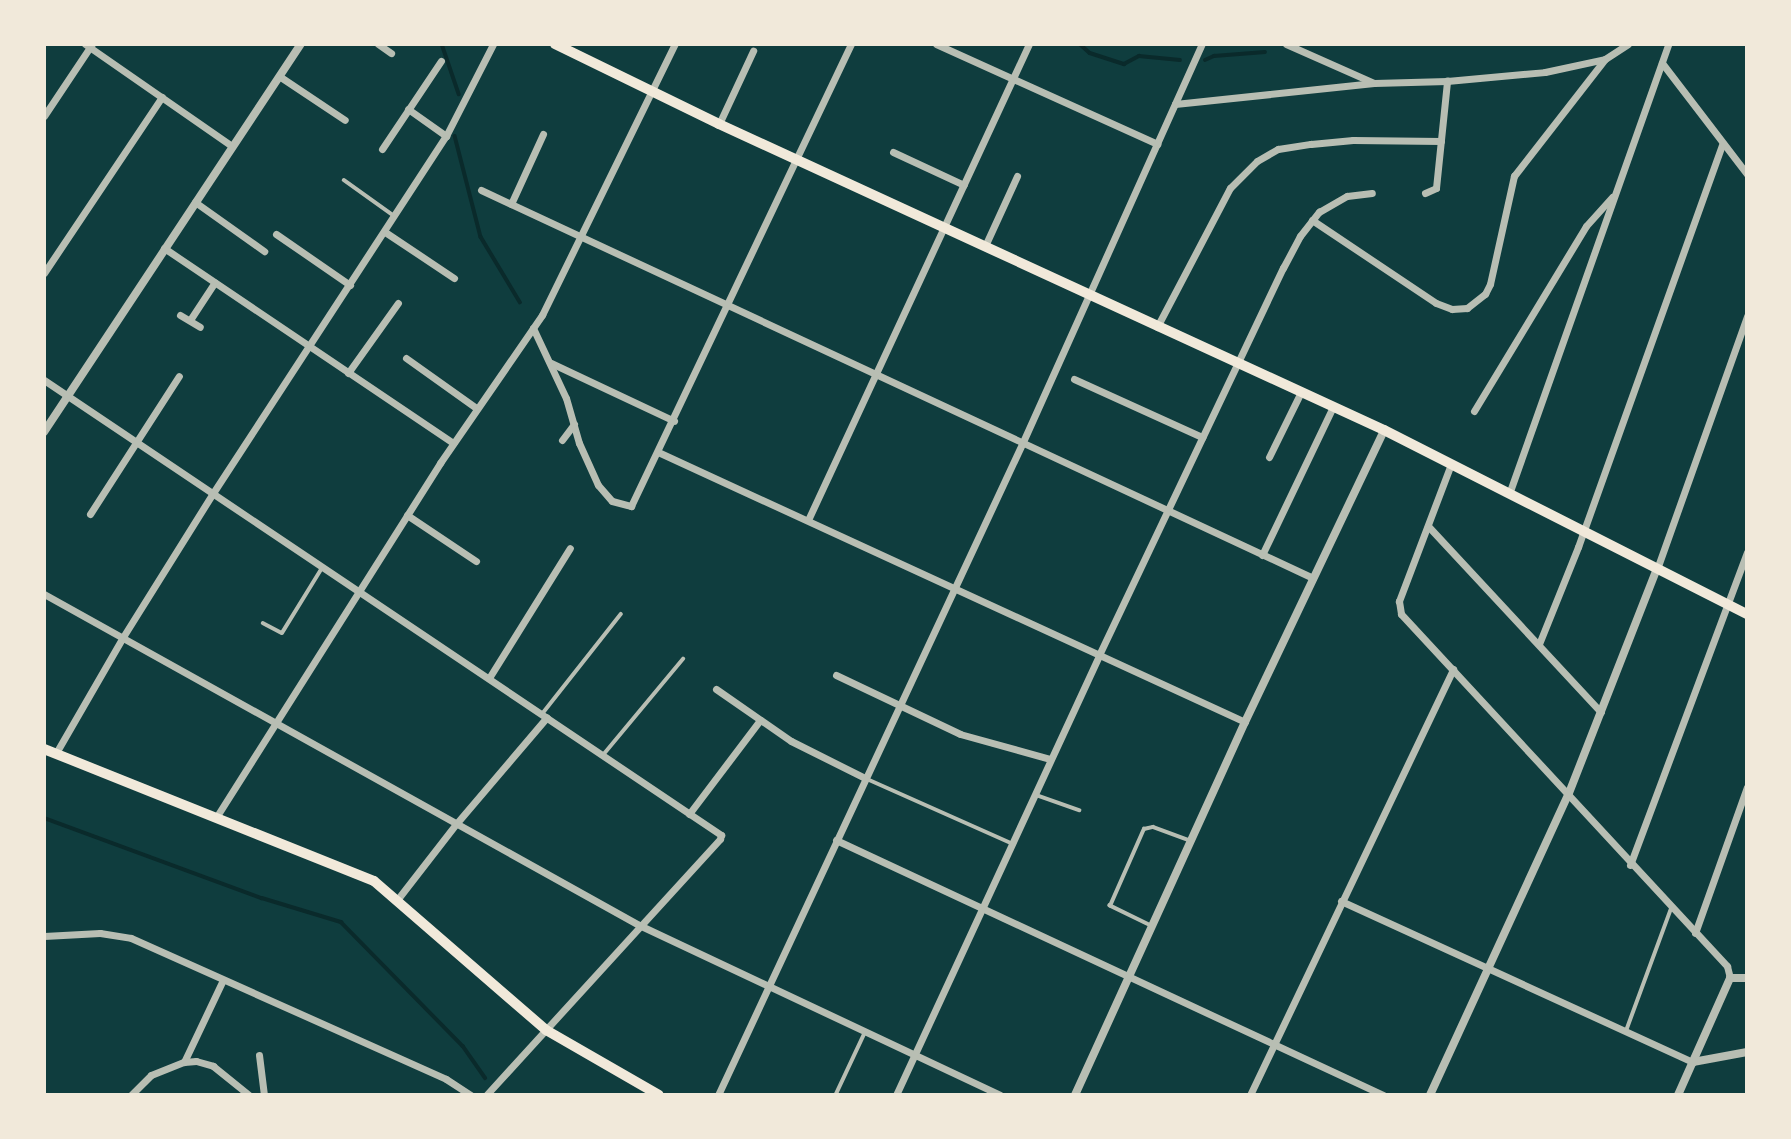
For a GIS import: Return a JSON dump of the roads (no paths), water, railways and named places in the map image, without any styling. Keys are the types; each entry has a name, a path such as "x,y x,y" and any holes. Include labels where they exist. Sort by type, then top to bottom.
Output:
{"main road":[{"path":"555,44 719,124 1384,430 1747,614"},
{"path":"44,749 360,874 397,900 546,1030 581,1053 659,1095"}],"street":[{"path":"44,432 301,44"},
{"path":"378,44 391,52"},
{"path":"56,753 213,493 446,136 493,44"},
{"path":"217,816 453,443 533,328 582,237 675,44"},
{"path":"533,328 551,363 575,424 583,453 605,495 626,506 633,504 851,44"},
{"path":"936,44 1157,144"},
{"path":"808,520 1029,44"},
{"path":"718,1095 1022,444 1202,44"},
{"path":"1286,44 1374,83"},
{"path":"1175,104 1374,83 1447,81 1563,70 1605,59 1628,44"},
{"path":"1509,494 1668,44"},
{"path":"44,116 89,45 232,146"},
{"path":"719,124 753,51"},
{"path":"1312,220 1436,303 1452,309 1467,308 1485,294 1490,284 1514,176 1605,59"},
{"path":"382,149 441,61"},
{"path":"1662,63 1747,174"},
{"path":"279,76 345,120"},
{"path":"1425,193 1432,193 1436,188 1447,81"},
{"path":"44,273 162,97"},
{"path":"408,109 446,136"},
{"path":"512,204 543,134"},
{"path":"1157,327 1230,188 1257,161 1279,149 1311,144 1353,140 1441,141"},
{"path":"1539,644 1583,531 1723,143"},
{"path":"893,152 964,185"},
{"path":"985,246 1017,176"},
{"path":"481,190 1313,578"},
{"path":"896,1095 1036,795 1050,759 1283,268 1312,220 1336,201 1354,194 1372,192"},
{"path":"1474,411 1586,226 1615,194"},
{"path":"194,202 264,251"},
{"path":"385,232 454,278"},
{"path":"276,234 350,285"},
{"path":"164,248 453,443"},
{"path":"190,320 215,282"},
{"path":"348,373 398,303"},
{"path":"180,314 200,327"},
{"path":"1430,1095 1491,968 1569,793 1657,569 1747,316"},
{"path":"406,358 476,408"},
{"path":"551,363 674,421"},
{"path":"90,514 178,376"},
{"path":"1074,379 1202,438"},
{"path":"44,380 324,566 721,836 486,1095"},
{"path":"1269,457 1301,392"},
{"path":"1262,555 1333,407"},
{"path":"562,440 575,424"},
{"path":"1075,1095 1245,722 1384,430"},
{"path":"658,452 1245,722"},
{"path":"1451,464 1399,610 1569,793 1671,909 1727,965 1730,978 1678,1095"},
{"path":"407,515 476,561"},
{"path":"1428,526 1601,712"},
{"path":"489,678 570,548"},
{"path":"1630,864 1747,552"},
{"path":"44,594 639,925 1000,1095"},
{"path":"1251,1095 1453,670"},
{"path":"836,675 960,734 1050,759"},
{"path":"716,689 791,741 864,778"},
{"path":"397,900 545,715"},
{"path":"689,814 760,720"},
{"path":"1695,933 1747,787"},
{"path":"836,840 1382,1095"},
{"path":"1341,901 1693,1062 1747,1052"},
{"path":"44,936 100,933 131,938 446,1079 471,1095"},
{"path":"1730,978 1747,978"},
{"path":"184,1062 223,980"},
{"path":"1699,1049 1705,1060"},
{"path":"259,1055 264,1095"},
{"path":"131,1095 151,1075 184,1062 196,1061 213,1066 249,1095"}],"lane":[{"path":"344,180 395,216"},
{"path":"263,623 282,633 324,566"},
{"path":"545,715 621,614"},
{"path":"603,755 683,659"},
{"path":"864,778 1013,844"},
{"path":"1036,795 1079,810"},
{"path":"1153,927 1111,908 1127,867 1147,828 1192,841"},
{"path":"1626,1031 1671,909"},
{"path":"836,1094 865,1032"}],"waterway":[{"path":"442,44 459,94"},
{"path":"1080,44 1090,53 1124,64 1139,56 1180,60"},
{"path":"1205,60 1214,56 1265,52"},
{"path":"455,136 481,237 520,302"},
{"path":"44,818 262,898 341,922 463,1046 485,1078"}]}
